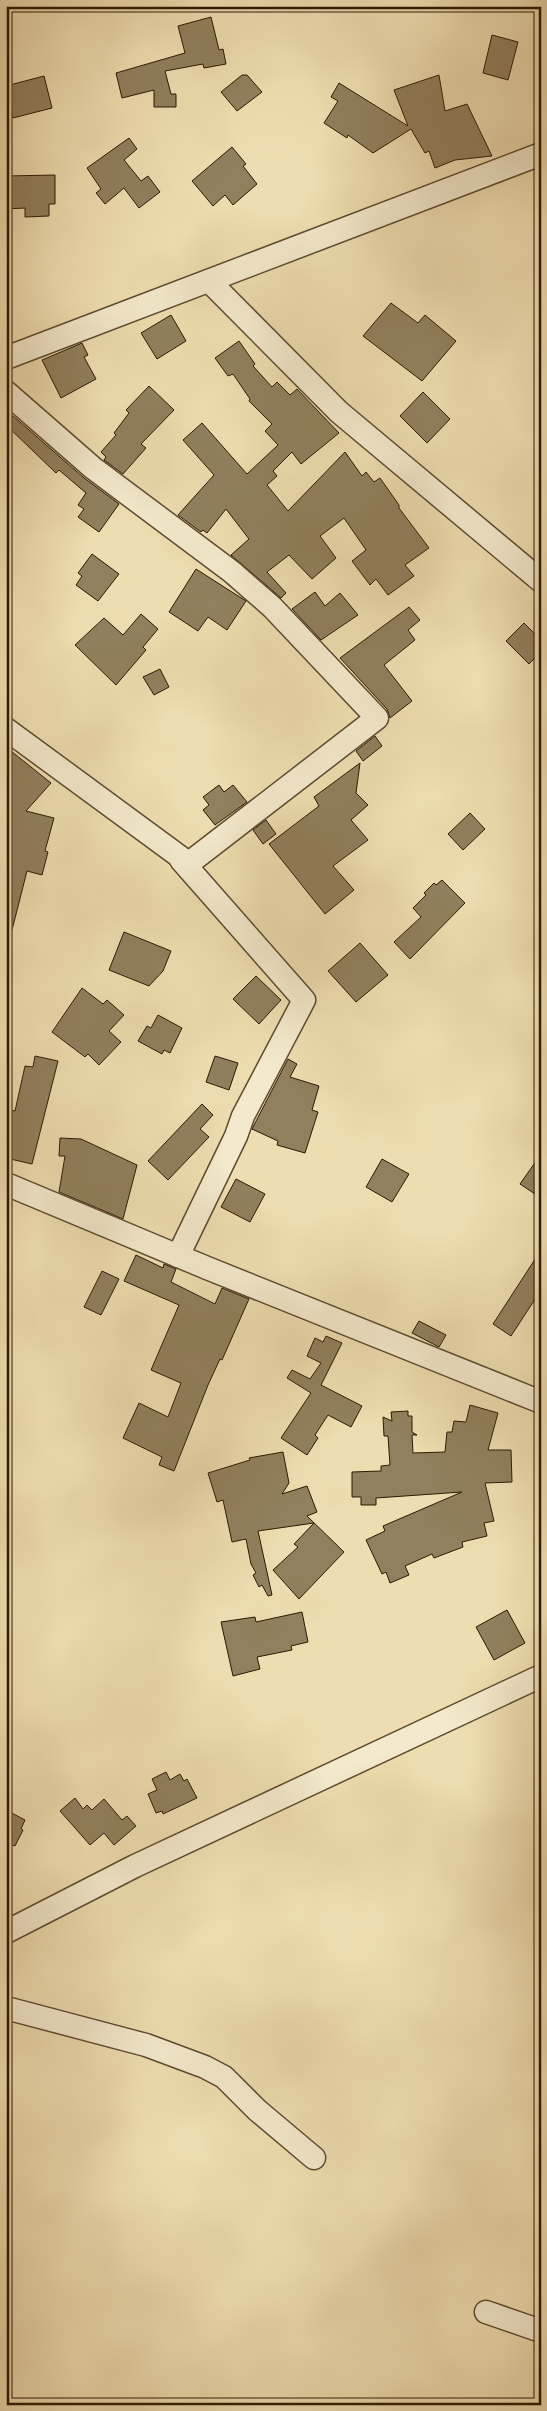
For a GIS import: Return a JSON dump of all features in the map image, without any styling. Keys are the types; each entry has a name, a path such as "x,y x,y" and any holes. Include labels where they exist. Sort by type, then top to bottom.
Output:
{"street":[{"path":"6,358 541,154"},
{"path":"208,281 339,412 541,582"},
{"path":"6,392 100,474 232,572 272,607 377,718 192,860 187,862 182,860"},
{"path":"6,729 182,860 304,1000 243,1116 236,1136 178,1256"},
{"path":"6,1184 178,1256 541,1402"},
{"path":"6,1932 144,1862 541,1676"},
{"path":"6,2008 146,2045 205,2066 224,2077 257,2110 314,2158"},
{"path":"486,2312 541,2331"}],"building":[{"path":"211,17 219,50 223,49 226,64 204,68 203,64 165,71 171,94 176,94 176,107 154,107 154,90 122,98 116,73 185,53 178,26"},
{"path":"492,35 518,42 508,80 483,73"},
{"path":"242,75 247,75 262,92 237,111 221,92"},
{"path":"439,75 445,111 467,104 492,156 455,160 435,168 429,151 425,153 411,129 373,153 348,135 347,138 324,123 338,101 331,97 339,83 408,126 394,90"},
{"path":"44,76 52,108 13,118 6,86"},
{"path":"129,138 137,149 124,160 141,181 148,176 160,192 139,208 124,188 105,204 96,193 101,189 87,168"},
{"path":"232,147 246,164 243,166 257,184 233,205 225,195 213,206 192,181"},
{"path":"55,175 55,204 49,204 49,216 25,217 25,208 6,209 6,176"},
{"path":"391,303 418,323 425,315 456,341 422,381 363,336"},
{"path":"171,315 186,341 157,359 141,333"},
{"path":"239,341 255,364 253,366 272,387 277,382 290,395 297,389 339,433 301,464 292,452 273,471 277,476 267,485 288,511 345,452 362,476 366,472 374,482 380,478 399,505 399,508 429,548 405,565 414,576 388,595 376,579 370,585 352,561 366,550 344,518 320,536 336,558 312,579 289,555 267,572 286,593 281,598 231,555 249,539 226,509 207,533 203,530 201,532 178,515 214,475 183,440 202,423 247,474 278,445 265,431 272,424 249,401 250,399 233,374 228,376 215,358"},
{"path":"82,343 88,355 84,357 96,379 61,398 42,360"},
{"path":"149,386 174,410 141,444 146,448 123,474 104,460 106,457 101,452 116,435 114,433 129,413 126,410"},
{"path":"423,392 450,419 427,443 400,416"},
{"path":"13,416 84,478 119,504 99,532 78,517 84,509 78,505 86,493 59,470 56,473 6,425"},
{"path":"92,554 119,574 98,601 76,585 82,576 78,573"},
{"path":"196,569 246,601 227,630 208,617 198,631 169,612"},
{"path":"315,592 325,606 340,593 358,615 321,640 292,609"},
{"path":"409,607 420,620 408,630 415,640 384,665 412,701 390,718 387,709 340,658"},
{"path":"141,614 158,629 143,647 146,650 116,685 75,645 104,618 123,635"},
{"path":"524,623 541,640 541,652 529,664 506,641"},
{"path":"160,669 169,687 154,695 143,677"},
{"path":"375,736 382,746 363,761 356,751"},
{"path":"6,747 51,783 26,811 54,818 45,851 48,852 42,875 27,871 11,934 6,933"},
{"path":"360,763 356,793 368,805 351,820 368,840 333,866 354,890 325,914 269,844 319,806 314,797"},
{"path":"219,785 224,792 233,785 247,802 215,825 203,810 209,805 203,797"},
{"path":"470,813 485,829 463,850 448,834"},
{"path":"266,820 276,834 263,844 253,830"},
{"path":"442,880 465,903 410,959 394,942 421,917 413,908 426,895 424,893 434,883 436,885"},
{"path":"124,932 171,951 163,971 149,986 109,970"},
{"path":"360,943 388,975 356,1002 328,971"},
{"path":"256,976 281,1000 259,1024 233,999"},
{"path":"82,988 103,1004 107,1000 124,1015 109,1031 121,1042 99,1065 88,1054 85,1057 52,1032"},
{"path":"158,1015 182,1028 170,1053 164,1050 162,1054 138,1041 147,1026 151,1028"},
{"path":"35,1056 58,1061 32,1164 6,1158 6,1109 15,1111 25,1066 33,1067"},
{"path":"215,1056 238,1063 229,1090 206,1082"},
{"path":"288,1059 297,1064 290,1077 319,1086 312,1110 318,1112 305,1153 277,1145 278,1141 252,1129"},
{"path":"202,1104 213,1115 200,1129 209,1137 168,1180 148,1161"},
{"path":"60,1138 81,1139 137,1165 123,1219 59,1192 65,1156 59,1156"},
{"path":"541,1154 541,1198 520,1184"},
{"path":"382,1159 409,1174 392,1202 366,1187"},
{"path":"236,1179 265,1194 250,1222 221,1207"},
{"path":"541,1250 541,1290 511,1336 493,1324"},
{"path":"136,1255 163,1268 164,1264 176,1269 171,1282 215,1304 222,1288 249,1299 222,1360 220,1359 208,1385 174,1471 159,1465 162,1457 123,1438 139,1403 168,1417 181,1383 151,1370 179,1305 124,1281"},
{"path":"102,1271 119,1279 101,1315 84,1307"},
{"path":"419,1321 446,1335 439,1347 412,1333"},
{"path":"326,1336 342,1343 321,1385 362,1406 351,1427 328,1415 315,1435 318,1438 307,1455 281,1438 311,1393 287,1378 292,1370 310,1379 321,1363 307,1356 315,1338 323,1342"},
{"path":"470,1405 498,1413 488,1450 511,1450 512,1482 485,1483 494,1521 484,1523 487,1536 462,1542 463,1547 434,1558 432,1554 405,1566 409,1575 390,1583 386,1572 382,1574 366,1540 385,1531 383,1526 462,1492 376,1498 376,1505 361,1505 361,1497 352,1497 352,1472 381,1471 381,1466 390,1465 388,1436 384,1436 383,1417 392,1421 391,1412 408,1411 408,1416 412,1416 412,1432 417,1435 412,1435 413,1453 445,1452 447,1432 452,1432 454,1421 466,1422"},
{"path":"283,1452 289,1483 282,1494 307,1486 317,1512 307,1516 344,1552 299,1599 273,1570 298,1547 294,1544 314,1523 258,1531 272,1595 268,1596 262,1585 259,1587 253,1575 256,1573 251,1564 246,1539 232,1542 223,1500 217,1502 208,1473 250,1460 249,1458"},
{"path":"507,1610 525,1643 494,1660 476,1627"},
{"path":"302,1612 308,1642 291,1646 292,1650 257,1657 260,1669 233,1676 221,1622 255,1617 256,1622"},
{"path":"166,1772 170,1780 180,1774 184,1781 187,1779 197,1798 163,1814 162,1811 156,1813 148,1794 157,1790 152,1779"},
{"path":"75,1798 83,1809 87,1805 92,1810 104,1799 122,1820 127,1816 136,1826 114,1845 104,1833 90,1845 60,1811"},
{"path":"6,1810 25,1820 21,1829 23,1830 15,1846 12,1845 6,1856"}]}
